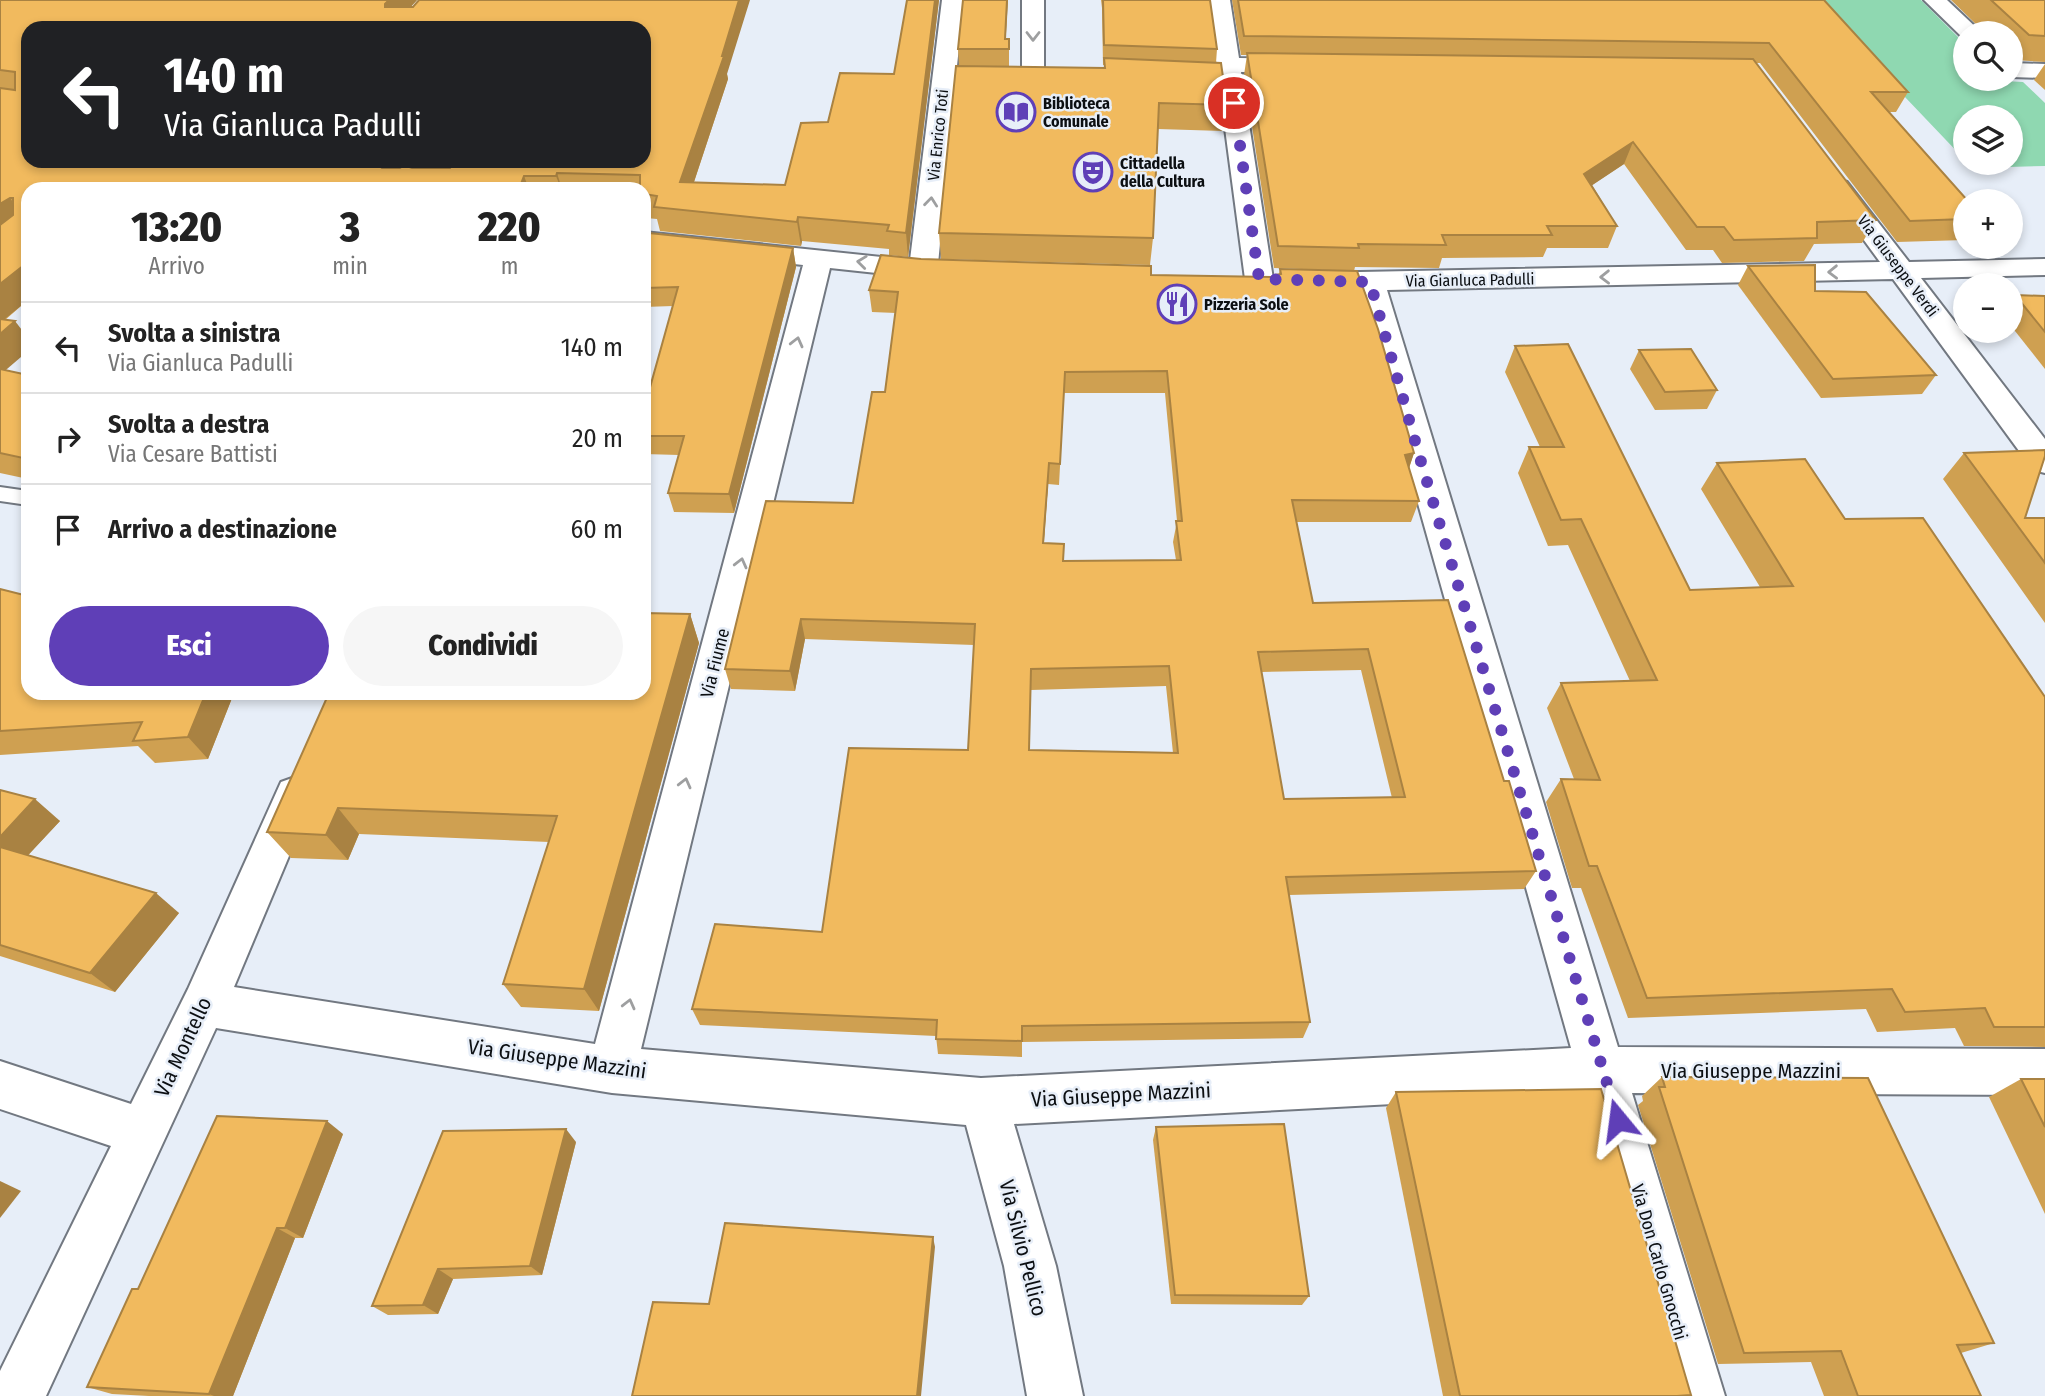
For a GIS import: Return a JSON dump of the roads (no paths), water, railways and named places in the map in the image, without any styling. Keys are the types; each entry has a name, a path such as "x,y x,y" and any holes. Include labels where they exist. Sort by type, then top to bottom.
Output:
{"street":[{"name":"Via Enrico Toti","path":"923,270 953,0"},
{"path":"1033,0 1033,71"},
{"path":"1219,0 1229,72"},
{"path":"1935,0 1958,21"},
{"path":"1204,78 1229,72 1324,66"},
{"path":"943,82 1012,82 1033,71 1060,72"},
{"path":"2023,71 2045,71"},
{"name":"Via Gianluca Padulli","path":"1229,72 1246,279 1370,282 2045,267"},
{"name":"Via Giuseppe Verdi","path":"1826,171 2045,462"},
{"path":"651,241 951,271"},
{"name":"Via Fiume","path":"612,1070 819,257"},
{"name":"Via Don Carlo Gnocchi","path":"1370,282 1697,1396"},
{"name":"Via Montello","path":"17,1396 204,1004 312,755"},
{"name":"Via Giuseppe Mazzini","path":"204,1004 612,1070 981,1102 1603,1070 2045,1072"},
{"path":"0,1085 143,1132"},
{"name":"Via Silvio Pellico","path":"981,1102 991,1126 1030,1266 1055,1396"}],"lane":[{"path":"0,494 21,497"}],"place":[{"name":"Biblioteca Comunale","path":"1016,112"},
{"name":"Cittadella della Cultura","path":"1093,172"},
{"name":"Pizzeria Sole","path":"1177,304"}]}
